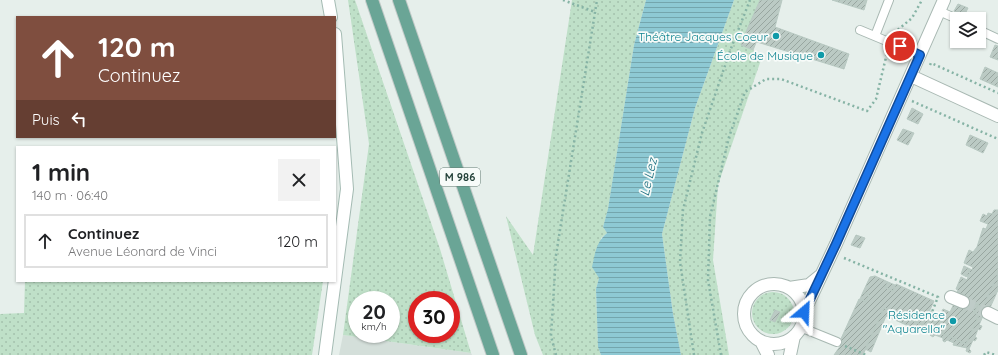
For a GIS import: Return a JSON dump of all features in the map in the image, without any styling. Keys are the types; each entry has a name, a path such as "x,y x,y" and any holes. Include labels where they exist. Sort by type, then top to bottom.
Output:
{"main road":[{"name":"M 986","path":"372,0 493,355"},
{"name":"M 986","path":"399,0 521,355"}],"street":[{"path":"328,0 331,16"},
{"path":"790,355 804,312 823,274 942,6"},
{"path":"336,48 346,189 336,268"},
{"path":"911,76 998,116"},
{"path":"789,288 809,285 823,274"},
{"path":"325,355 334,282"},
{"path":"768,355 761,341 750,331 745,318 745,309 753,292 770,284 789,288 797,294 802,302 804,312"},
{"path":"761,341 778,343 797,332"}],"lane":[{"path":"875,36 887,0"},
{"path":"942,6 950,13"},
{"path":"860,30 890,42 918,59"},
{"path":"986,33 998,38"},
{"path":"797,332 838,342"}],"path":[{"path":"563,0 595,12"},
{"path":"556,355 551,336 556,255 598,0"},
{"path":"694,355 680,262 683,210 702,133 730,51 750,0"},
{"path":"721,355 708,280 710,217 729,137 745,92 766,79 780,79 867,111 876,99 890,42 895,31 912,18 922,0"},
{"path":"918,59 928,69 931,63 998,93"},
{"path":"905,89 915,94 912,101 998,139"},
{"path":"844,253 843,257 938,297 932,312"},
{"path":"838,342 866,355"},
{"path":"984,355 986,352 997,355"}],"shaded area":[{"path":"343,335 348,336 348,343 400,343 471,353 472,355 339,355"}],"green space":[{"path":"348,0 355,0 440,249 453,291 408,291 408,343 460,343 460,316 471,353 400,343 400,291 349,291 369,144"},
{"path":"572,0 646,0 634,45 608,210 603,227 607,233 601,238 599,278 596,289 598,346 601,355 543,355 535,335 506,216 533,255"},
{"path":"734,0 760,0 741,45 753,50 762,57 718,185 713,260 729,355 681,355 673,314 662,234 695,108"},
{"path":"25,282 323,282 312,355 0,355 0,314 24,313"},
{"path":"773,292 788,298 794,313 788,328 773,334 758,328 752,313 758,298"},
{"path":"348,298 348,336 343,335"}],"water":[{"name":"Le Lez","path":"646,0 734,0 695,108 662,234 673,314 681,355 601,355 598,347 596,289 599,278 592,267 598,244 607,233 603,227 608,209 634,45"}],"building":[{"name":"Théâtre Jacques Coeur","path":"760,0 782,0 775,27 849,54 844,69 757,42 758,38 745,34"},
{"path":"832,0 867,0 864,10"},
{"path":"958,4 968,8 966,12 954,11"},
{"path":"745,34 758,38 753,50 741,45"},
{"path":"995,45 998,46 998,60 990,57"},
{"path":"985,67 998,73 998,87 980,79"},
{"path":"912,108 923,114 918,124 907,119"},
{"path":"903,129 914,133 908,145 897,140"},
{"path":"970,135 988,143 983,153 966,145"},
{"path":"994,210 998,210 998,274 983,307 956,295 958,290 956,289 961,277 967,280 968,277 965,276 970,274 968,268 972,270 973,267 964,263 969,250 973,252 977,247 983,228 986,229 988,224 980,221 983,214 987,216 988,213 992,214"},
{"path":"856,235 865,238 860,248 851,245"},
{"path":"964,266 968,268 970,274 965,276 961,274"},
{"path":"998,274 998,290 989,310 983,307"},
{"path":"875,276 888,282 885,287 893,291 896,284 934,301 923,325 884,308 863,355 834,355 843,342 840,341 859,299 866,302 869,295 863,292 870,277"},
{"path":"888,282 895,285 893,291 885,287"},
{"path":"863,292 869,295 866,302 860,299"},
{"path":"964,298 978,305 975,311 964,306"},
{"name":"Résidence \"Aquarella\"","path":"954,304 958,304 975,311 974,313 979,315 966,344 928,327 934,313 940,315 943,309 950,312"},
{"path":"978,305 989,310 983,316 974,313"},
{"path":"884,308 923,325 920,331 886,316 871,352 865,349"},
{"path":"775,310 780,312 775,322 770,320"},
{"path":"930,311 934,313 928,327 966,344 979,315 983,316 979,325 982,326 980,330 978,329 975,337 977,338 975,341 973,340 969,349 971,351 970,353 966,351 967,348 953,345 954,343 947,340 945,342 943,341 943,338 935,335 933,337 930,335 931,333 921,329"}],"tunnel":[{"path":"963,302 988,313"}],"place":[{"name":"Théâtre Jacques Coeur","path":"776,36"},
{"name":"École de Musique","path":"821,55"},
{"name":"Résidence \"Aquarella\"","path":"953,321"}],"route":[{"path":"804,312 823,274 876,150 920,55 900,46"}]}
